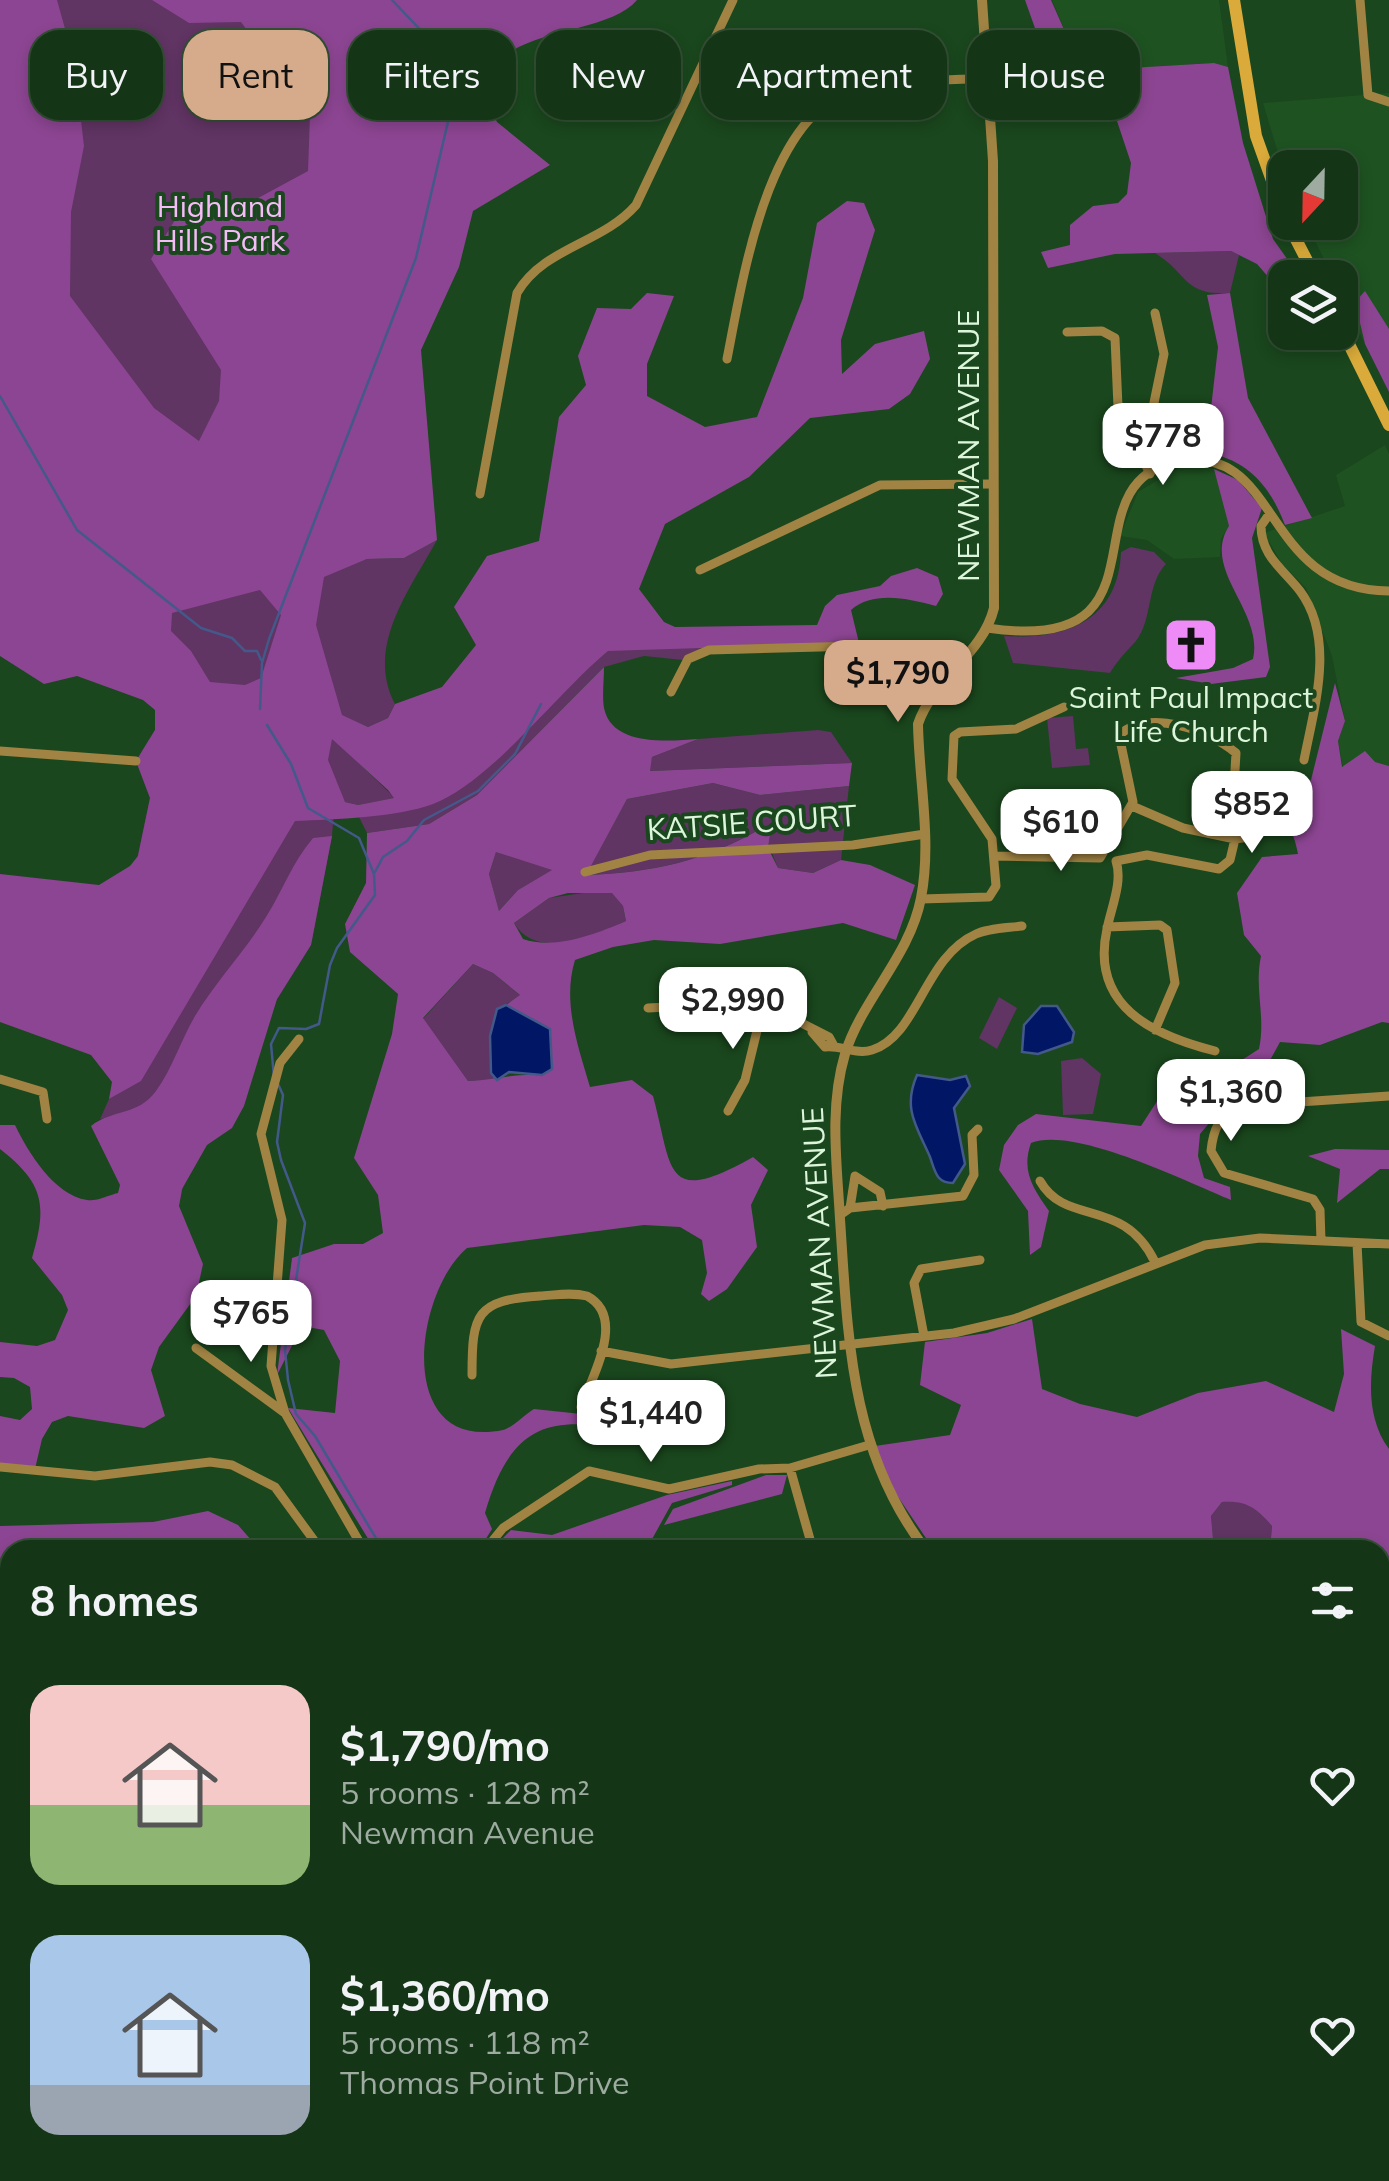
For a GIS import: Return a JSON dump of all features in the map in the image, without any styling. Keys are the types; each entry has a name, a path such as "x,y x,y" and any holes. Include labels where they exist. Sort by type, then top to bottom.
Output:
{"main road":[{"path":"1234,0 1256,136 1268,170"},
{"path":"1352,350 1389,425"}],"street":[{"path":"681,108 733,0"},
{"name":"NEWMAN AVENUE","path":"982,0 984,30"},
{"path":"1360,0 1368,95 1389,102"},
{"path":"728,359 762,198 823,106 859,88 967,80"},
{"path":"480,494 517,293 537,268 630,212 645,192 676,120"},
{"name":"NEWMAN AVENUE","path":"919,1540 896,1507 856,1403 848,1344 845,1212 834,1114 840,1048 904,944 921,898 925,834 918,724 930,696 987,628 994,600 991,120"},
{"path":"1118,455 1138,444 1150,427 1164,354 1155,314"},
{"path":"1067,332 1108,332 1115,338 1118,407 1138,444 1164,466"},
{"path":"1138,444 1138,454 1150,474"},
{"path":"987,628 1056,629 1097,603 1110,580 1120,512 1150,474 1164,466 1205,461 1229,468 1252,484 1290,546 1323,574 1360,589 1389,590"},
{"path":"700,570 880,485 991,484"},
{"path":"1270,513 1260,530 1266,552 1303,596 1321,660 1304,760"},
{"path":"672,692 688,659 709,650 897,645 961,658"},
{"path":"921,898 989,897 996,886 992,839 952,779 952,740 956,733 1016,729 1064,707"},
{"path":"995,856 1054,854 1095,859 1106,852 1132,806 1134,794 1118,739 1121,732 1158,724 1189,728 1236,753 1234,786 1253,800 1260,819 1256,836 1235,839 1183,828 1132,806"},
{"path":"0,751 136,761"},
{"name":"KATSIE COURT","path":"585,872 650,855 854,845 925,834"},
{"path":"1116,861 1147,855 1219,869 1230,860 1235,839"},
{"path":"1106,852 1116,861 1118,882 1103,961 1111,987 1132,1014 1155,1030 1215,1051"},
{"path":"1107,927 1160,925 1167,930 1175,983 1155,1030"},
{"path":"648,1008 763,1006 829,1037 840,1048 873,1050 894,1035 936,966 968,938 1022,926"},
{"path":"728,1111 745,1080 763,1006"},
{"path":"298,1039 289,1046 276,1079 261,1134 282,1220 271,1366 284,1414 358,1540"},
{"path":"0,1079 43,1092 47,1118"},
{"path":"1321,1241 1320,1210 1313,1199 1224,1173 1211,1152 1215,1128 1228,1111 1240,1106 1389,1096"},
{"path":"883,1206 880,1192 854,1176 845,1212 963,1196 972,1182 972,1135 978,1129"},
{"path":"1040,1181 1049,1197 1060,1203 1122,1222 1141,1237 1156,1262"},
{"path":"601,1351 671,1364 924,1336 1014,1319 1156,1262 1242,1239 1389,1244"},
{"path":"1357,1242 1361,1322 1389,1336"},
{"path":"924,1336 916,1275 928,1266 980,1260"},
{"path":"472,1375 472,1338 478,1318 488,1305 504,1298 574,1294 592,1298 606,1318 601,1351 582,1407"},
{"path":"196,1348 284,1414"},
{"path":"493,1540 503,1528 589,1471 662,1489 758,1469 790,1468 869,1445"},
{"path":"0,1468 112,1476 186,1464 232,1465 276,1488 314,1540"},
{"path":"790,1468 810,1540"}],"shaded area":[{"path":"1052,0 1219,0 1228,67 1214,63 1140,67 1140,30 1065,30"},
{"path":"1389,93 1389,329 1358,304 1358,260 1324,260 1314,240 1358,240 1358,150 1277,150 1263,103"},
{"path":"1385,445 1389,454 1389,766 1375,762 1343,768 1338,741 1345,721 1332,656 1306,588 1282,564 1264,533 1345,506 1336,475"},
{"path":"1178,468 1214,469 1226,500 1229,526 1221,539 1220,557 1174,559 1147,540 1120,536 1138,492"},
{"path":"506,1005 550,1029 552,1069 542,1075 509,1072 497,1080 491,1073 490,1036 497,1009"},
{"path":"1041,1006 1057,1006 1074,1032 1072,1042 1038,1054 1022,1052 1024,1025"},
{"path":"917,1075 950,1080 966,1076 970,1086 954,1108 965,1164 953,1183 937,1175 913,1118 911,1098"}],"green space":[{"name":"Highland Hills Park","path":"0,0 429,0 424,30 348,30 348,120 407,120 324,576 367,559 404,558 437,540 403,599 388,641 387,683 395,704 388,718 368,727 343,716 340,745 395,798 358,805 345,802 336,789 332,836 311,945 194,1133 155,1321 128,1189 131,1113 100,1119 109,1099 132,1085 101,895 134,873 150,798 136,761 155,730 155,698"},
{"name":"Highland Hills Park","path":"0,0 57,0 65,30 30,30 30,120 81,120 84,146 71,212 70,296 154,408 199,441 219,401 221,370 151,259 183,207 232,212 308,171 310,120 328,120 328,30 247,30 241,22 189,23 152,0 637,0 613,17 596,23 571,30 536,30 536,40 516,49 516,30 348,30 348,120 496,120 550,165 473,211 459,267 421,350 437,540 404,558 367,559 324,577 316,625 342,715 368,727 388,718 395,704 442,687 476,645 454,607 487,556 539,541 559,417 586,385 578,356 597,308 631,309 647,293 674,296 647,364 647,396 705,427 757,417 803,298 817,223 847,201 864,203 875,230 841,340 842,374 875,344 924,331 930,359 910,394 889,409 810,418 749,477 665,524 639,589 664,622 675,627 817,625 825,606 837,595 880,586 891,576 917,568 938,577 943,594 936,606 892,598 860,604 851,610 859,643 608,651 501,757 455,793 433,804 401,812 295,821 141,1081 109,1099 112,1082 91,1055 0,1022 0,874 99,885 130,866 138,856 150,798 136,761 155,730 155,710 143,700 77,676 44,684 0,656","holes":["260,590 281,615 261,678 245,685 210,682 191,651 171,631 172,613","332,739 394,798 358,805 345,802 328,760"]},
{"path":"1025,0 1051,0 1064,30 1036,30"},
{"path":"1214,63 1228,67 1243,143 1268,223 1268,240 1274,240 1288,260 1268,260 1268,277 1257,264 1231,251 1115,254 1048,268 1041,252 1070,245 1070,225 1093,206 1118,203 1127,194 1131,163 1117,121 1113,120 1140,120 1140,67"},
{"path":"1231,251 1239,255 1230,293 1195,287 1155,253"},
{"path":"1365,291 1389,329 1389,392 1365,344 1358,299"},
{"path":"1230,293 1248,398 1312,518 1285,525 1256,477 1234,462 1206,452 1218,347 1207,295"},
{"path":"1214,469 1238,480 1262,508 1252,538 1270,667 1266,677 1211,684 1176,678 1233,668 1253,659 1254,641 1222,559 1222,542 1229,526"},
{"path":"1131,547 1154,552 1166,564 1155,582 1141,632 1110,673 1013,663 1004,636 1047,634 1084,622 1110,595 1118,576 1121,552"},
{"path":"632,647 701,648 683,660 644,656 604,667 477,795 429,824 367,833 359,817 393,810 607,651"},
{"path":"604,667 604,708 618,730 643,739 698,739 652,757 650,771 852,763 849,786 760,795 713,783 627,799 586,875 677,863 720,849 762,828 770,833 768,848 778,868 813,873 841,860 870,865 915,885 896,940 843,923 720,944 654,940 613,947 575,960 571,1008 590,1087 632,1080 653,1096 670,1161 687,1180 724,1172 753,1157 768,1170 751,1205 757,1247 727,1289 709,1301 701,1294 707,1273 702,1240 680,1227 644,1225 467,1248 449,1270 426,1331 424,1364 430,1394 444,1417 468,1430 503,1430 534,1409 619,1418 661,1436 572,1424 549,1428 530,1437 512,1453 485,1513 492,1529 485,1540 369,1540 288,1408 335,1413 340,1361 324,1330 302,1326 277,1375 292,1258 334,1244 363,1244 383,1233 378,1195 354,1158 392,1034 398,994 350,952 345,924 366,883 367,833 429,824 477,795","holes":["496,852 552,870 518,890 499,911 489,874","568,893 612,893 623,906 626,921 562,942 523,939 514,923 549,898","473,964 493,973 520,995 506,1005 542,1075 468,1081 423,1018"]},
{"path":"1335,683 1345,721 1338,741 1342,767 1365,751 1375,762 1389,766 1389,1023 1382,1022 1320,1045 1280,1042 1251,1095 1221,1109 1200,1134 1198,1156 1204,1178 1230,1187 1231,1200 1102,1149 1074,1142 1031,1143 1028,1171 1049,1211 1041,1247 1030,1255 1028,1211 999,1170 1004,1145 1018,1125 1036,1114 1141,1126 1163,1092 1185,1102 1206,1092 1214,1078 1259,1049 1261,956 1244,935 1237,893 1262,857 1298,854 1276,797 1292,794 1311,780"},
{"path":"1073,716 1076,749 1088,748 1090,765 1052,768 1047,718"},
{"path":"831,732 852,763 649,771 652,757 698,739"},
{"path":"713,783 760,795 849,786 841,860 813,873 778,868 762,828 719,849 676,863 585,875 627,799"},
{"path":"332,836 311,945 277,999 244,1106 232,1128 207,1145 182,1189 179,1206 203,1264 196,1296 159,1347 151,1370 165,1416 144,1428 68,1416 52,1422 42,1439 35,1469 0,1463 0,1416 20,1420 32,1409 30,1387 14,1378 0,1377 0,1342 37,1346 55,1340 68,1310 62,1295 32,1258 40,1224 38,1197 26,1173 0,1149 0,1125 15,1125 35,1159 64,1190 91,1200 118,1193 120,1185 91,1126 141,1105 156,1091 195,1016 258,930 306,847 313,838"},
{"path":"496,852 553,870 518,890 499,911 489,874"},
{"path":"612,892 623,906 626,921 581,938 550,943 536,941 514,923 549,898"},
{"path":"473,964 493,973 521,996 497,1009 490,1036 491,1073 497,1080 468,1081 423,1019"},
{"path":"999,997 1017,1008 997,1049 979,1038"},
{"path":"1082,1058 1101,1074 1093,1114 1063,1115 1061,1061"},
{"path":"1335,1149 1389,1150 1389,1169 1380,1169 1337,1203 1340,1169 1308,1156"},
{"path":"1032,1319 1042,1389 1080,1404 1137,1417 1198,1393 1266,1381 1334,1412 1344,1374 1341,1329 1375,1346 1372,1399 1377,1425 1389,1449 1389,1540 1271,1540 1272,1526 1256,1510 1244,1504 1222,1502 1211,1516 1213,1540 927,1540 890,1485 875,1446 950,1435 961,1405 920,1385 925,1342 987,1333"},
{"path":"766,1475 787,1475 782,1494 664,1525 673,1509"},
{"path":"732,1481 732,1485 672,1503 652,1540 501,1540 511,1530 552,1535 667,1495"},
{"path":"1238,1500 1259,1509 1272,1526 1271,1540 1213,1540 1211,1516 1222,1502"},
{"path":"208,1511 238,1525 251,1540 0,1540 0,1526 153,1522"}],"waterway":[{"path":"260,709 262,663 269,639 416,258 451,109 443,69 429,39 392,0"},
{"path":"0,396 77,530 201,628 232,638 245,651 257,651 261,660"},
{"path":"375,872 383,857 407,841 424,820 478,791 515,754 541,704"},
{"path":"267,725 291,764 308,808 359,838 374,874 375,895 337,948 319,1024 306,1029 279,1028 271,1044 274,1077"},
{"path":"278,1084 283,1095 277,1142 305,1223 285,1350 288,1380 296,1414 315,1436 377,1540"}],"place":[{"name":"Saint Paul Impact Life Church","path":"1191,645"}]}
